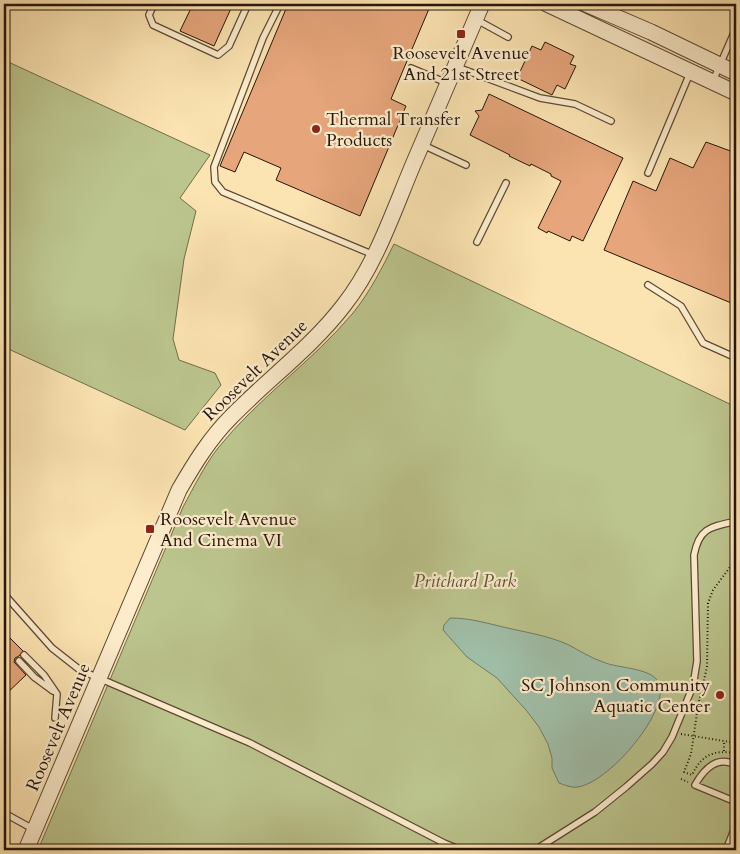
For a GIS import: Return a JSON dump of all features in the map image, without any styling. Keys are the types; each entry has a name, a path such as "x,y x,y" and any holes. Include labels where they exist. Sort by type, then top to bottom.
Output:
{"street":[{"name":"Roosevelt Avenue","path":"26,850 168,513 194,465 211,440 230,418 328,324 345,305 359,284 374,255 482,4"},
{"path":"548,4 736,92"},
{"path":"586,4 736,72"}],"lane":[{"path":"154,4 149,15 153,25 218,55 229,46 248,4"},
{"path":"280,4 263,38 222,144 214,168 216,182 223,192 374,255"},
{"path":"475,19 508,37"},
{"path":"713,81 736,28"},
{"path":"455,66 540,98 575,104 612,121"},
{"path":"411,68 447,83"},
{"path":"648,172 691,71"},
{"path":"422,144 466,165"},
{"path":"477,242 506,184"},
{"path":"648,284 681,306 703,343 732,356 736,347"},
{"path":"535,850 595,812 626,787 663,752 674,732 693,686 697,661 694,555 696,544 699,537 710,527 733,522"},
{"path":"4,594 59,655 80,670 250,743 461,850"},
{"path":"24,655 44,675 57,694 56,718"},
{"path":"19,661 34,677 57,694"},
{"path":"736,765 725,761 714,763 707,768 696,785 736,802"},
{"path":"4,813 34,830"},
{"path":"726,850 736,825"},
{"path":"444,843 445,850"}],"path":[{"path":"736,559 710,596 707,609 707,667 692,737 691,754 684,772 692,775 697,764 705,757 724,751 736,753"},
{"path":"674,732 692,737 736,743"},
{"path":"724,742 724,751"}],"green space":[{"path":"4,60 210,155 180,198 196,211 184,259 173,339 179,360 215,373 221,385 185,430 4,347"},
{"name":"Pritchard Park","path":"394,244 736,407 736,850 38,850 183,507 204,469 218,448 250,413 320,348 353,313 370,288"}],"shaded area":[{"path":"450,618 475,620 544,636 569,645 603,662 652,675 660,686 659,699 654,714 632,747 603,774 589,783 577,787 570,787 559,783 552,768 552,758 548,744 539,727 497,678 467,657 443,630 444,625"}],"building":[{"path":"193,4 233,4 214,46 180,31"},
{"name":"Thermal Transfer Products","path":"288,4 431,4 391,99 406,106 360,216 276,180 281,168 244,152 235,172 220,166"},
{"path":"545,42 574,56 570,64 576,66 565,89 557,85 552,95 517,78 532,46 541,50"},
{"path":"489,94 623,158 583,241 572,236 570,241 538,228 561,181 551,176 551,174 509,156 470,135 479,116 475,111 482,110"},
{"path":"706,142 736,153 736,305 604,250 633,181 656,191 670,158 693,168"},
{"path":"4,632 23,651 15,658 14,662 26,675 4,696"}],"place":[{"name":"Roosevelt Avenue And 21st Street","path":"461,34"},
{"name":"Thermal Transfer Products","path":"316,129"},
{"name":"Roosevelt Avenue And Cinema VI","path":"150,529"},
{"name":"SC Johnson Community Aquatic Center","path":"720,695"}]}
